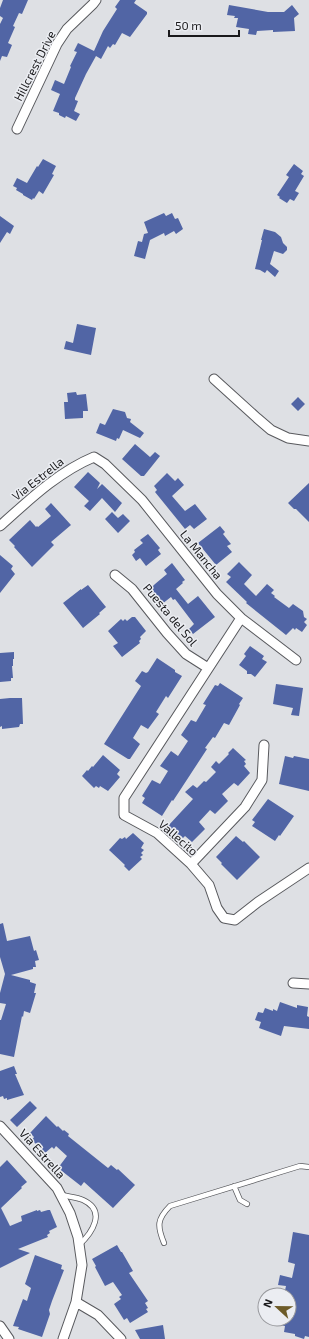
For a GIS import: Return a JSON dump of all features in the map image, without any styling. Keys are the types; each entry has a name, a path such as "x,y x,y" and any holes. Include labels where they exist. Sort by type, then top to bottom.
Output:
{"street":[{"name":"Hillcrest Drive","path":"17,129 57,44 67,29 94,4 96,0"},
{"path":"214,379 271,430 288,438 309,441"},
{"name":"Via Estrella","path":"0,526 44,487 78,463 94,457"},
{"name":"La Mancha","path":"94,457 106,464 142,500 217,594 241,618 296,660"},
{"name":"Puesta del Sol","path":"115,574 132,589 186,654 208,668"},
{"name":"Vallecito","path":"241,618 124,798 124,815 157,833 190,864 209,885 217,908 224,918 235,920 258,902 309,868"},
{"path":"190,864 245,807 262,780 264,745"},
{"path":"293,984 309,984"},
{"name":"Via Estrella","path":"0,1126 57,1188 70,1213 79,1245 82,1265 76,1302 63,1339"},
{"path":"76,1302 98,1315 121,1339"},
{"path":"0,1326 9,1339"}],"lane":[{"path":"164,1243 158,1224 162,1214 170,1206 300,1166 309,1167"},
{"path":"234,1186 240,1200 246,1204"},
{"path":"61,1195 83,1200 88,1203 94,1211 95,1223 90,1233 79,1245"}],"building":[{"path":"3,0 28,0 22,14 19,13 13,26 15,27 8,43 12,45 7,57 2,56 0,61 0,24 3,18 0,16 0,8"},
{"path":"120,0 136,0 134,3 147,12 147,14 130,37 122,33 115,45 113,44 110,48 108,46 101,59 96,56 75,98 75,100 78,101 74,111 80,114 76,121 66,116 65,118 59,115 59,113 53,111 60,94 51,90 55,80 64,84 71,67 70,66 77,52 74,51 78,43 94,51 103,31 117,9 115,7"},
{"path":"229,5 268,12 284,12 292,5 299,14 294,18 295,31 257,31 256,35 248,34 249,29 236,27 238,18 227,15"},
{"path":"43,159 56,166 52,174 54,175 43,194 39,191 32,200 16,190 17,188 13,186 17,178 27,183"},
{"path":"294,164 303,171 301,174 304,176 295,191 299,193 294,201 290,199 287,203 277,195 289,177 286,175"},
{"path":"164,213 166,216 172,213 175,219 178,218 183,229 176,234 174,231 165,236 164,233 150,240 145,259 134,256 138,241 142,242 144,234 148,233 144,222"},
{"path":"0,216 14,226 10,234 7,232 0,243"},
{"path":"264,229 275,232 281,237 283,243 287,247 287,250 283,254 274,251 270,264 279,271 275,277 267,270 265,273 255,269"},
{"path":"77,324 96,328 91,355 64,349 66,341 73,343"},
{"path":"76,392 77,395 86,394 88,411 83,411 83,418 65,419 64,402 68,402 67,393"},
{"path":"298,397 305,404 298,411 291,404"},
{"path":"113,409 125,412 127,418 131,419 130,422 144,433 140,438 123,430 119,439 117,438 116,441 96,433 100,423 105,425"},
{"path":"135,444 150,457 155,452 160,456 144,476 141,476 122,459"},
{"path":"88,472 100,483 97,489 102,484 122,503 115,512 102,498 90,511 84,506 89,501 74,487"},
{"path":"167,473 175,481 178,478 184,485 172,496 185,511 195,504 207,519 194,529 190,525 185,529 155,492 157,490 154,486"},
{"path":"309,483 309,522 288,503"},
{"path":"51,503 71,525 51,542 54,545 32,567 9,540 30,520 36,527 38,527 51,516 45,509"},
{"path":"112,512 118,518 123,514 130,521 118,533 105,519"},
{"path":"220,526 225,532 223,534 231,544 227,546 232,552 216,565 198,543"},
{"path":"148,534 160,548 158,550 161,554 146,566 140,558 136,561 132,555 135,552 134,550 143,543 140,540"},
{"path":"0,555 13,566 11,569 15,574 0,593"},
{"path":"239,562 252,575 244,584 256,596 267,584 274,590 271,593 275,596 274,597 289,608 293,604 303,611 304,617 307,619 304,622 307,625 302,632 296,628 295,630 293,628 286,635 246,603 247,602 226,582 231,577 227,574"},
{"path":"172,563 185,580 176,589 188,604 198,596 215,617 193,634 189,629 194,624 175,599 173,600 171,597 162,604 150,589 167,574 164,570"},
{"path":"88,585 106,607 83,628 63,603"},
{"path":"132,617 135,617 146,631 140,637 140,643 122,657 113,646 118,643 108,631 121,619 123,621 125,619 127,621"},
{"path":"250,646 264,656 262,659 267,662 255,677 251,674 247,674 247,671 239,665 246,656 244,654"},
{"path":"14,652 12,666 13,678 11,678 11,681 0,682 0,653"},
{"path":"157,658 182,676 168,698 166,696 156,712 159,714 148,729 141,725 133,738 140,744 130,759 128,759 104,744 141,686 135,681 142,671 146,673 148,672"},
{"path":"220,683 243,698 239,704 240,705 229,725 224,723 215,738 213,737 205,748 207,749 162,816 142,803 145,798 142,796 152,780 160,784 168,771 160,766 171,751 178,756 188,741 181,735 191,720 196,722 206,705 203,704 215,685 218,686"},
{"path":"276,684 303,688 299,716 291,715 293,708 273,704"},
{"path":"22,698 23,724 20,724 19,727 2,729 2,726 0,727 0,699"},
{"path":"233,748 246,760 244,761 246,764 244,766 250,773 238,786 234,783 222,794 228,801 215,814 210,810 199,822 205,829 192,842 185,836 183,838 181,836 179,837 168,826 193,799 185,792 193,785 197,788 204,781 206,782 216,772 211,767 216,761 219,764"},
{"path":"103,755 120,770 117,774 120,777 108,791 100,786 99,788 96,786 94,788 82,776 87,770 88,771 92,766 93,767"},
{"path":"285,756 309,759 309,791 279,784"},
{"path":"268,799 294,816 275,841 252,826 255,822 252,820"},
{"path":"133,833 144,843 141,848 144,850 141,853 143,855 140,857 142,859 129,871 124,866 125,865 109,850 120,838 122,839 125,837 126,839"},
{"path":"236,836 243,842 244,841 260,857 237,880 216,857"},
{"path":"3,923 7,941 30,936 34,951 36,950 39,960 35,961 36,967 33,967 33,969 11,975 30,980 30,982 36,984 34,993 36,993 30,1013 24,1011 23,1017 22,1016 14,1057 0,1054 0,1020 6,1004 0,1003 0,993 5,974 0,957 0,924"},
{"path":"280,1002 297,1008 297,1005 308,1007 307,1016 309,1017 309,1029 284,1026 281,1036 259,1028 261,1022 255,1020 258,1012 263,1013 265,1008 277,1011"},
{"path":"14,1066 17,1074 15,1074 24,1095 7,1100 7,1098 4,1099 3,1096 0,1097 0,1071"},
{"path":"30,1101 37,1108 17,1127 10,1120"},
{"path":"46,1116 57,1127 58,1126 69,1134 68,1136 108,1168 111,1165 117,1170 118,1169 135,1185 113,1208 84,1182 81,1186 58,1168 67,1156 56,1146 54,1149 52,1147 45,1153 32,1140 34,1137 30,1133"},
{"path":"7,1160 27,1182 1,1208 10,1226 22,1221 21,1216 37,1210 40,1210 41,1212 50,1210 57,1227 49,1231 50,1233 47,1235 48,1237 18,1249 30,1253 0,1268 0,1167"},
{"path":"293,1232 309,1235 309,1337 305,1336 304,1339 295,1336 295,1334 284,1332 285,1327 297,1327 297,1287 278,1285 280,1275 292,1278 295,1264 288,1262"},
{"path":"117,1245 133,1271 129,1273 148,1301 145,1303 148,1308 146,1309 148,1312 130,1323 127,1318 124,1320 114,1304 121,1299 119,1297 122,1295 113,1282 105,1286 92,1259"},
{"path":"35,1255 62,1265 61,1269 64,1270 49,1310 50,1314 42,1337 13,1326 23,1299 27,1301 31,1288 25,1284"},
{"path":"163,1325 165,1339 140,1339 135,1330"}]}
